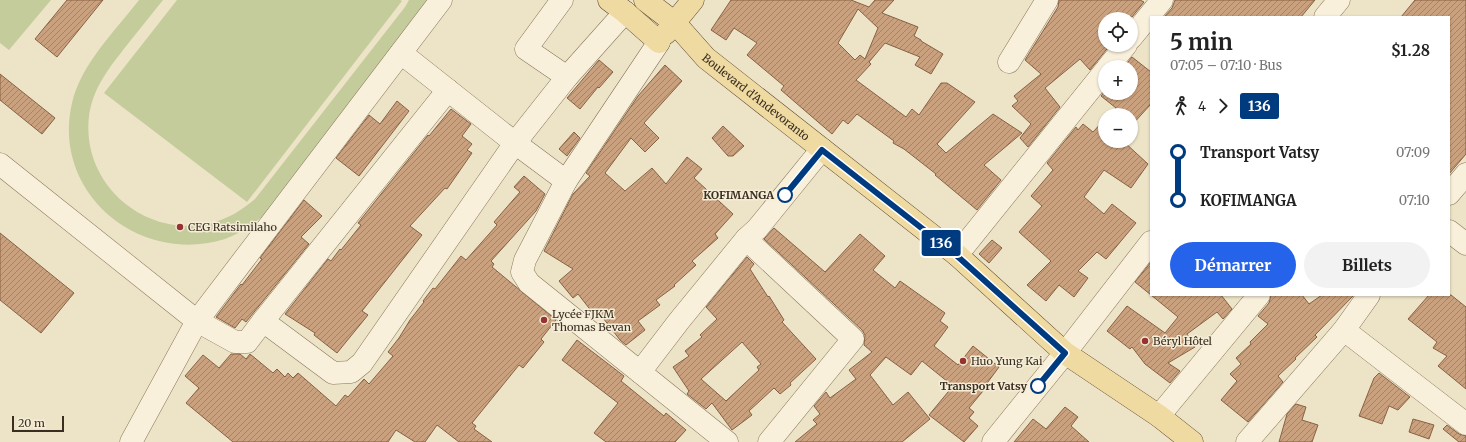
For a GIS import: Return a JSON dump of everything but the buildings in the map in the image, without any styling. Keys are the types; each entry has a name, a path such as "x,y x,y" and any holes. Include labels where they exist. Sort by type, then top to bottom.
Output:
{"main road":[{"name":"Boulevard d'Andevoranto","path":"645,0 675,23 706,58 956,255 1065,353 1159,416 1192,442"},
{"path":"617,6 659,42 693,0"},
{"name":"Boulevard d'Andevoranto","path":"659,42 696,48"}],"street":[{"path":"131,442 197,321 442,0"},
{"path":"562,0 526,48 567,77"},
{"path":"1009,62 1047,0"},
{"path":"1138,29 1162,0"},
{"path":"1326,16 1339,0"},
{"path":"264,321 333,373 351,372 362,362 515,144 567,77 617,6"},
{"path":"659,42 566,181 526,260 522,272 529,283 727,442"},
{"path":"1114,60 1120,52"},
{"path":"401,53 515,144 566,181"},
{"path":"956,255 1098,79"},
{"path":"0,164 197,321 235,342 247,342 448,90"},
{"path":"640,372 746,239 757,229 822,150"},
{"path":"1450,193 1466,174"},
{"path":"1450,232 1466,244"},
{"path":"746,239 853,339 769,442"},
{"path":"993,442 1065,353 1150,243"},
{"path":"1159,416 1258,296"},
{"path":"1247,442 1344,330 1368,296"},
{"path":"1344,330 1466,424"}],"green space":[{"path":"0,0 51,0 9,50 0,43"},
{"path":"139,0 163,0 114,61 98,87 89,116 89,141 95,164 107,184 122,201 141,214 163,223 186,226 211,223 229,217 255,199 409,0 431,0 270,210 249,227 231,237 193,245 162,242 133,232 108,215 89,193 75,166 69,136 72,103 76,89 100,48"},
{"path":"177,0 402,1 247,202 104,93"}],"bus line":[{"name":"136","path":"785,195 822,150 956,255 1065,353 1038,386"}],"place":[{"name":"KOFIMANGA","path":"785,195"},
{"name":"CEG Ratsimilaho","path":"180,227"},
{"name":"Lycée FJKM Thomas Bevan","path":"544,320"},
{"name":"Béryl Hôtel","path":"1145,341"},
{"name":"Huo Yung Kai","path":"963,361"},
{"name":"Transport Vatsy","path":"1038,386"}]}
